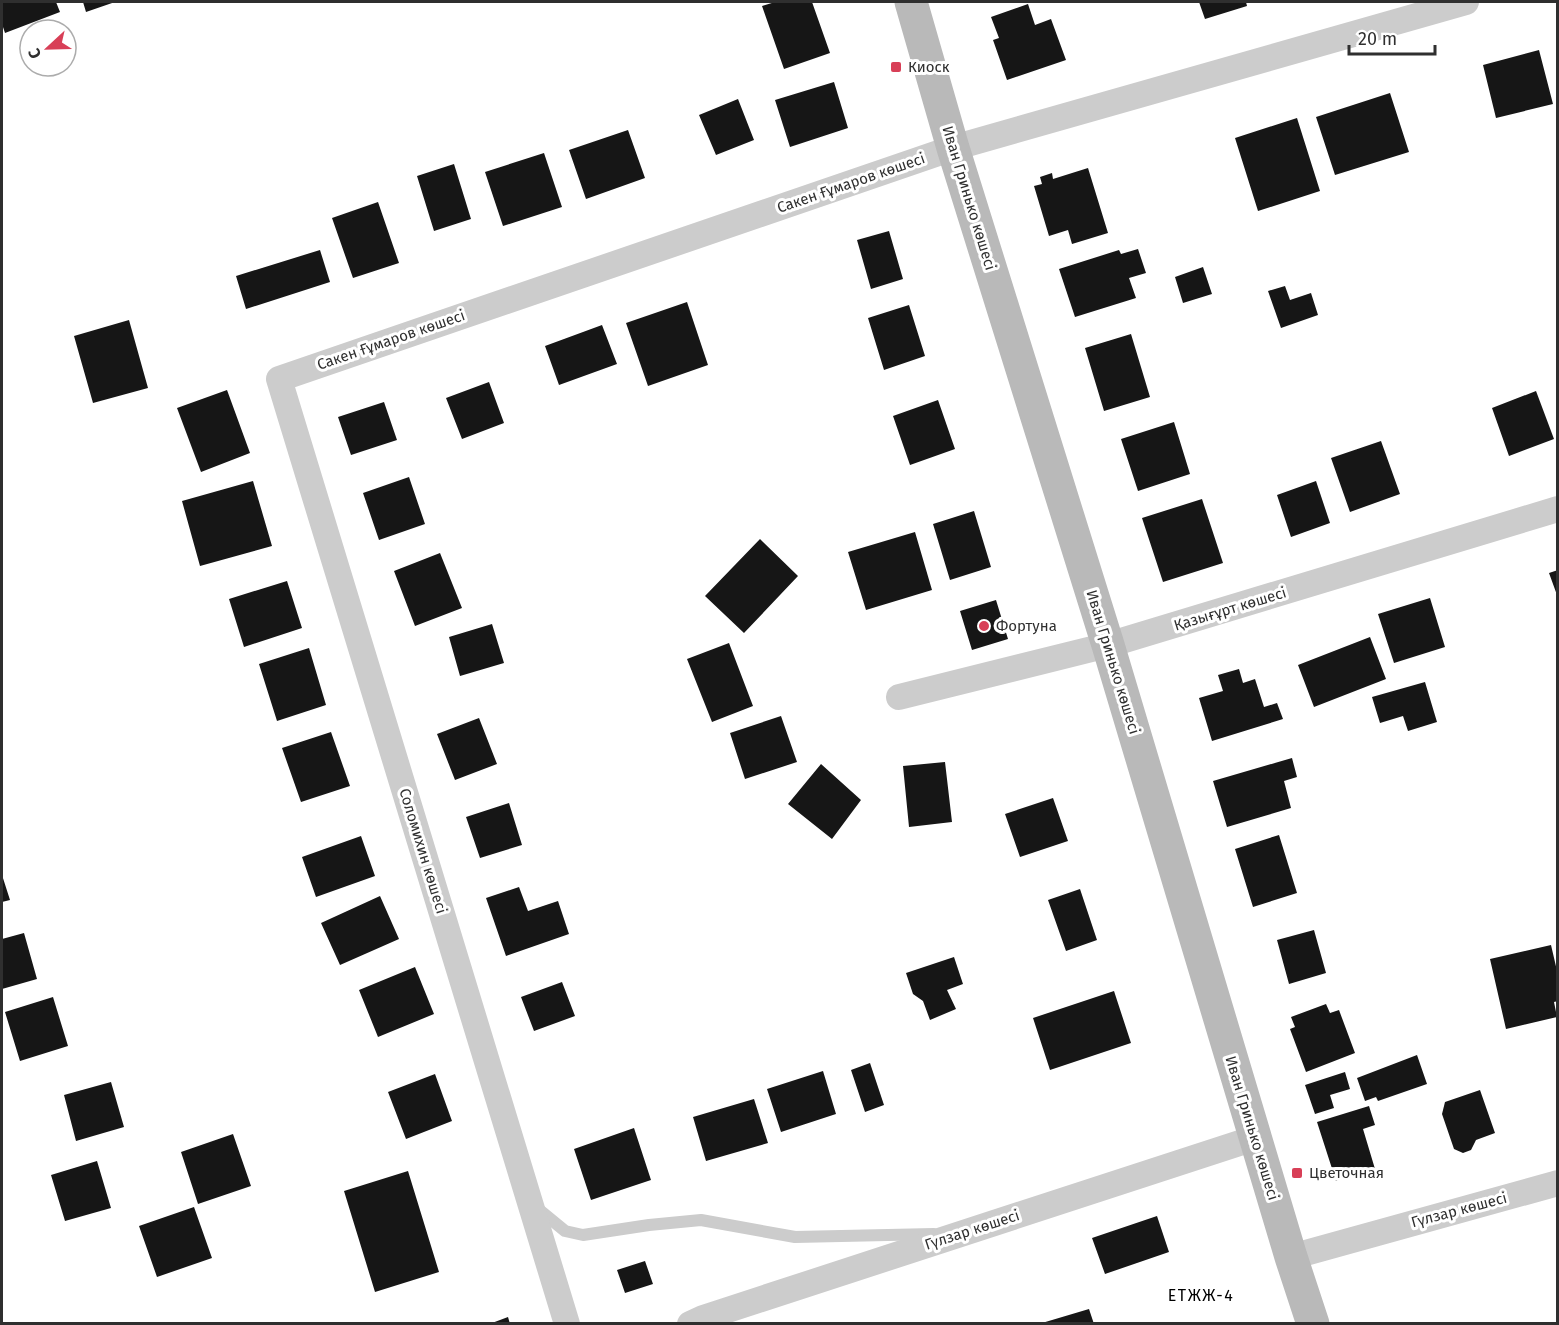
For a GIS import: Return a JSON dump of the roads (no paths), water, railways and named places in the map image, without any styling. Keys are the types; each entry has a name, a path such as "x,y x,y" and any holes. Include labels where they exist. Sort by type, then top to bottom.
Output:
{"street":[{"name":"Иван Гринько көшесі","path":"911,2 953,148 1108,645 1291,1257 1313,1323"},
{"name":"Сакен Ғұмаров көшесі","path":"279,378 953,148 1466,2"},
{"name":"Соломихин көшесі","path":"279,378 567,1323"},
{"name":"Қазығұрт көшесі","path":"899,697 1108,645 1557,509"},
{"name":"Гүлзар көшесі","path":"690,1323 1256,1138"},
{"name":"Гүлзар көшесі","path":"1291,1257 1557,1183"}],"lane":[{"path":"531,1203 565,1231 583,1235 701,1220 795,1237 962,1233"}],"place":[{"name":"Киоск","path":"896,67"},
{"name":"Фортуна","path":"984,626"},
{"name":"Цветочная","path":"1297,1173"}],"district":[{"name":"ЕТЖЖ-4","path":"1201,1295"}]}
